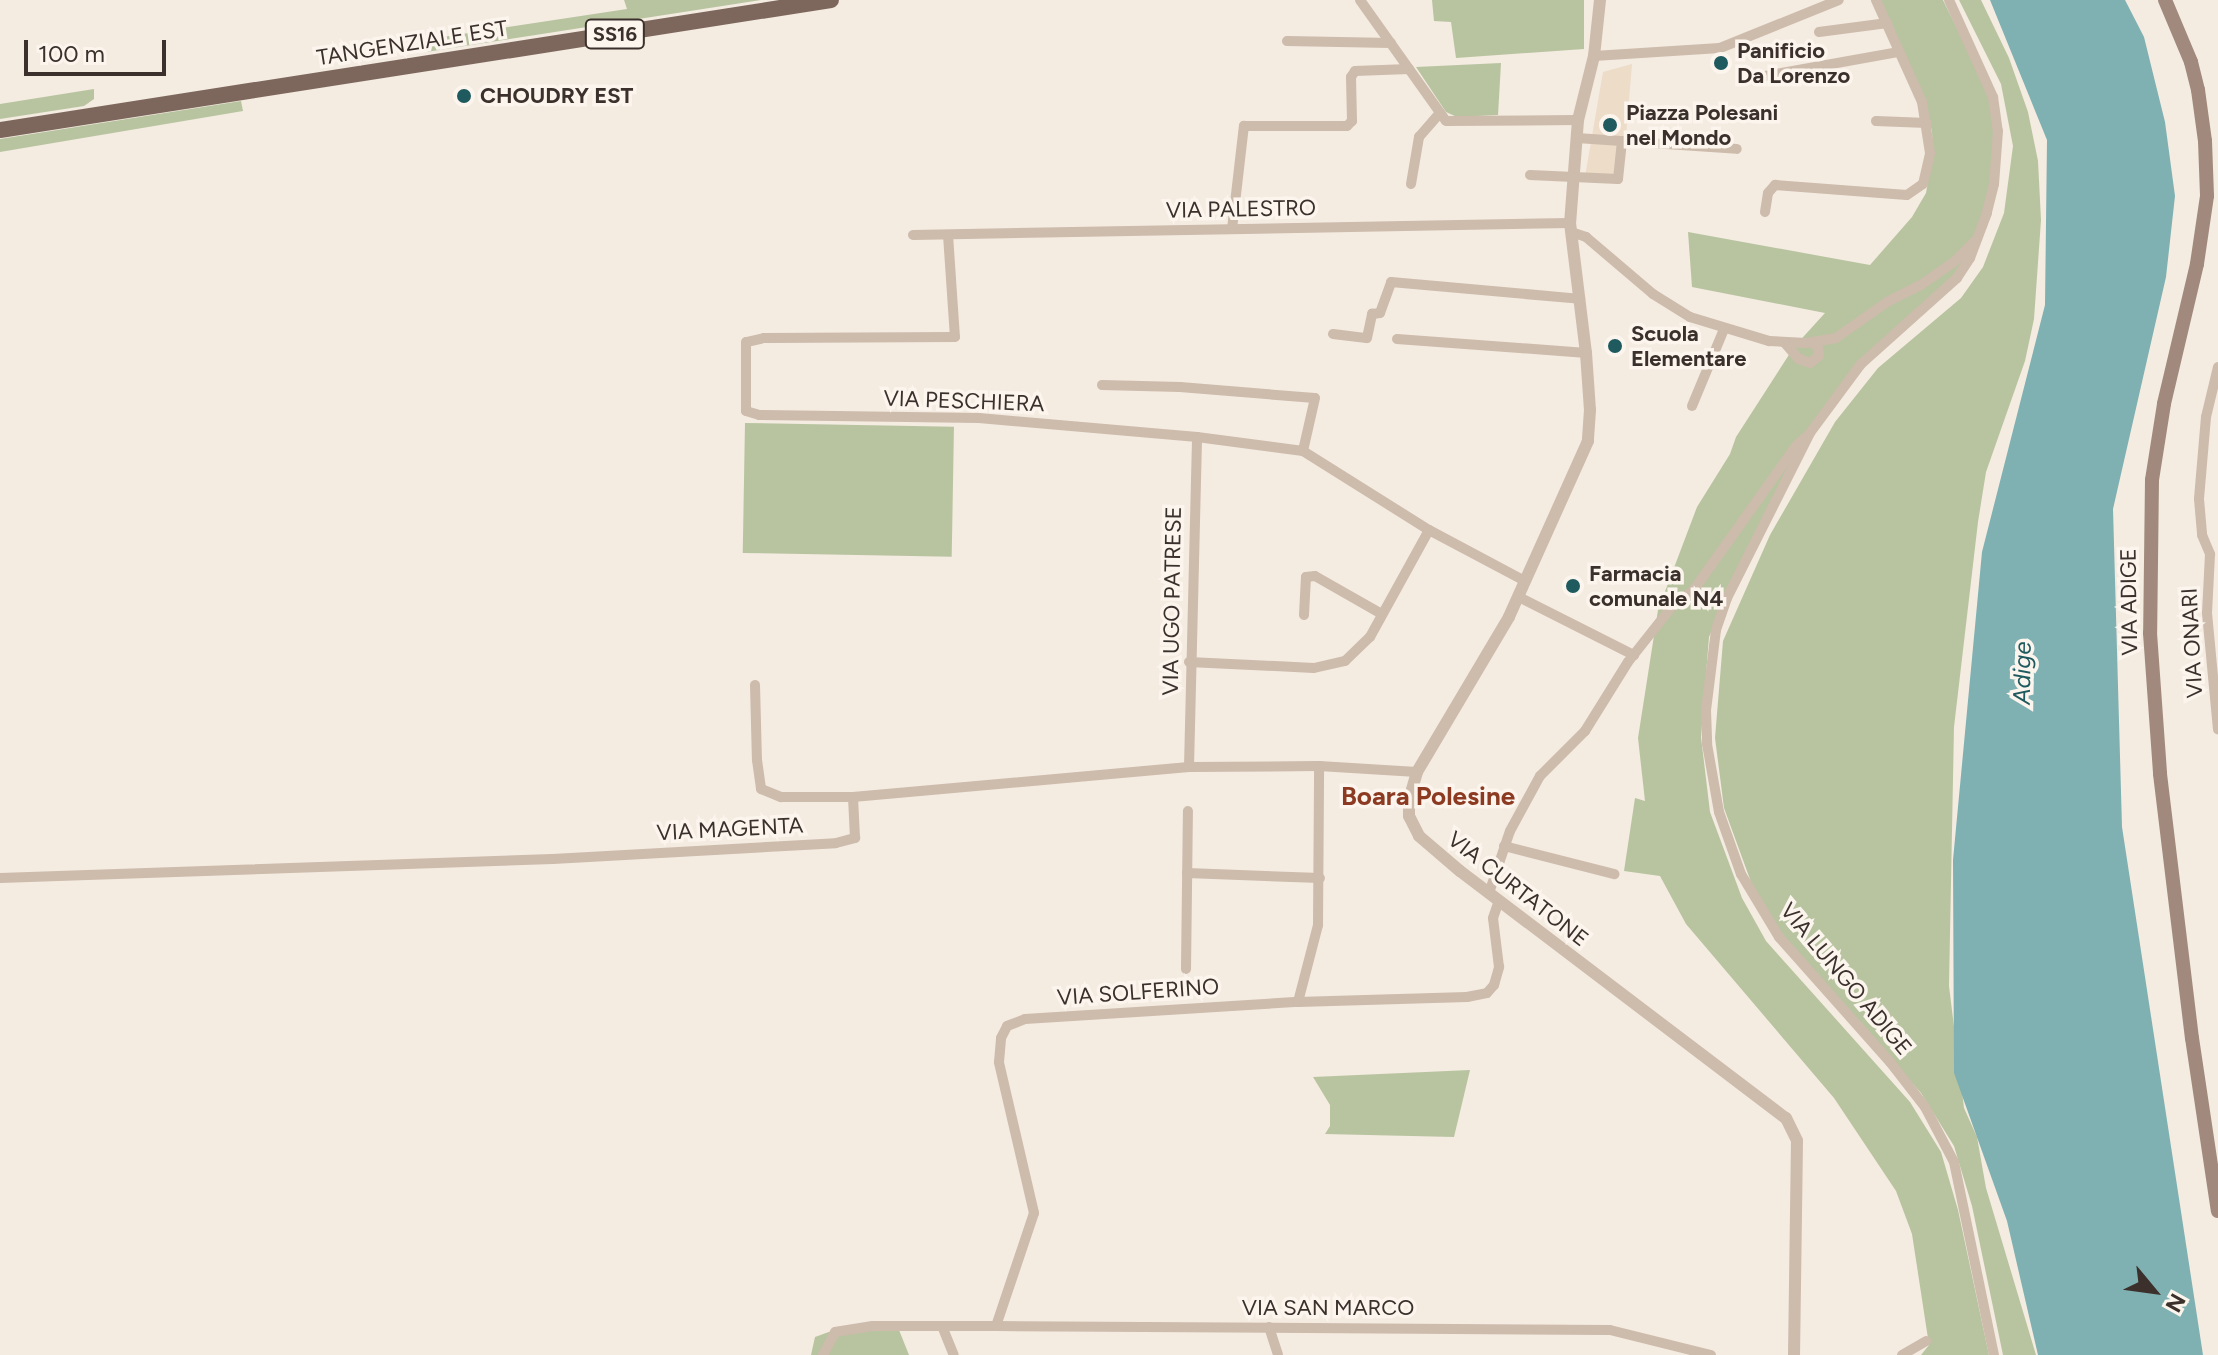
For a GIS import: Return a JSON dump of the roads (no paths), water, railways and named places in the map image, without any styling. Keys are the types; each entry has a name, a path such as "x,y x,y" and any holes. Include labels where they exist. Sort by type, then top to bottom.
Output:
{"main road":[{"name":"TANGENZIALE EST","path":"0,130 831,0"},
{"name":"VIA ADIGE","path":"2165,0 2191,62 2198,90 2205,141 2207,196 2197,264 2164,404 2152,480 2150,633 2164,805 2192,1038 2218,1211"}],"street":[{"path":"1360,0 1446,121 1578,120"},
{"name":"VIA CURTATONE","path":"1600,0 1594,56 1578,120 1570,228 1586,353 1590,410 1586,452 1519,597 1417,772 1409,800 1415,830 1494,897 1786,1118 1797,1141 1794,1355"},
{"path":"1801,13 1806,0"},
{"path":"1594,56 1720,48 1839,0"},
{"path":"1765,212 1768,193 1775,185 1907,195 1923,184 1930,153 1922,102 1876,0"},
{"name":"VIA LUNGO ADIGE","path":"1949,0 1984,74 1998,131 1994,184 1979,236 1957,278 1861,364 1810,433 1742,564 1716,630 1706,710 1712,781 1719,812 1741,874 1761,909 1802,964 1890,1062 1940,1132 1954,1162 1994,1355"},
{"path":"1819,32 1887,23"},
{"path":"1287,41 1391,43"},
{"path":"1748,79 1898,52"},
{"path":"1232,229 1244,126 1347,126 1352,121 1351,77 1355,71 1409,69"},
{"path":"1411,184 1419,137 1440,113"},
{"path":"1876,121 1927,123"},
{"path":"1577,138 1737,149"},
{"path":"1530,175 1618,179 1622,141"},
{"path":"1570,228 1586,237 1653,294 1690,317 1724,329 1784,342 1836,338 1887,302 1921,285 1953,263 1979,236"},
{"name":"VIA PALESTRO","path":"913,235 1232,229 1570,228"},
{"name":"VIA PESCHIERA","path":"948,235 955,337 764,338 746,342 746,411 759,415 979,418 1197,437 1303,451 1429,530 1525,581"},
{"path":"1333,334 1367,338 1372,314 1380,313 1391,282 1580,299"},
{"path":"1692,406 1724,329"},
{"path":"1397,339 1586,353"},
{"path":"1784,342 1799,359 1810,363 1819,356 1818,348 1812,342"},
{"name":"VIA ONARI","path":"2218,367 2206,417 2199,499 2202,535 2214,556 2207,613 2218,729"},
{"path":"1102,385 1180,387 1315,398 1303,451"},
{"path":"1494,897 1504,846 1540,776 1585,731 1634,655 1674,604 1693,591 1796,446 1810,433"},
{"name":"VIA UGO PATRESE","path":"1189,767 1189,662 1197,437"},
{"path":"1189,662 1329,666 1345,661 1362,648 1429,530"},
{"path":"1304,615 1306,577 1315,576 1382,614"},
{"path":"1519,597 1634,655"},
{"path":"755,685 761,789 781,797 853,797 1189,767 1319,766 1417,772"},
{"path":"1298,1002 1318,925 1319,766"},
{"name":"VIA MAGENTA","path":"0,878 553,859 836,843 855,838 853,797"},
{"path":"1186,969 1188,811"},
{"path":"1504,846 1614,874"},
{"path":"1187,873 1320,878"},
{"name":"VIA SOLFERINO","path":"996,1326 1034,1213 999,1062 1001,1038 1007,1026 1025,1019 1298,1002 1467,997 1487,993 1494,985 1499,967 1494,897"},
{"name":"VIA SAN MARCO","path":"823,1355 835,1332 873,1326 1610,1330 1711,1355"},
{"path":"942,1326 954,1355"},
{"path":"1269,1327 1278,1355"},
{"path":"1902,1355 1926,1341"}],"water":[{"name":"Adige","path":"1990,0 2125,0 2144,37 2165,122 2175,196 2166,277 2113,509 2122,827 2203,1355 2038,1355 2007,1221 1954,1073 1953,860 1982,552 2045,305 2047,140"}],"place":[{"name":"Panificio Da Lorenzo","path":"1721,63"},
{"name":"CHOUDRY EST","path":"464,96"},
{"name":"Piazza Polesani nel Mondo","path":"1610,125"},
{"name":"Scuola Elementare","path":"1615,346"},
{"name":"Farmacia comunale N4","path":"1573,586"}],"district":[{"name":"Boara Polesine","path":"1428,797"}]}
